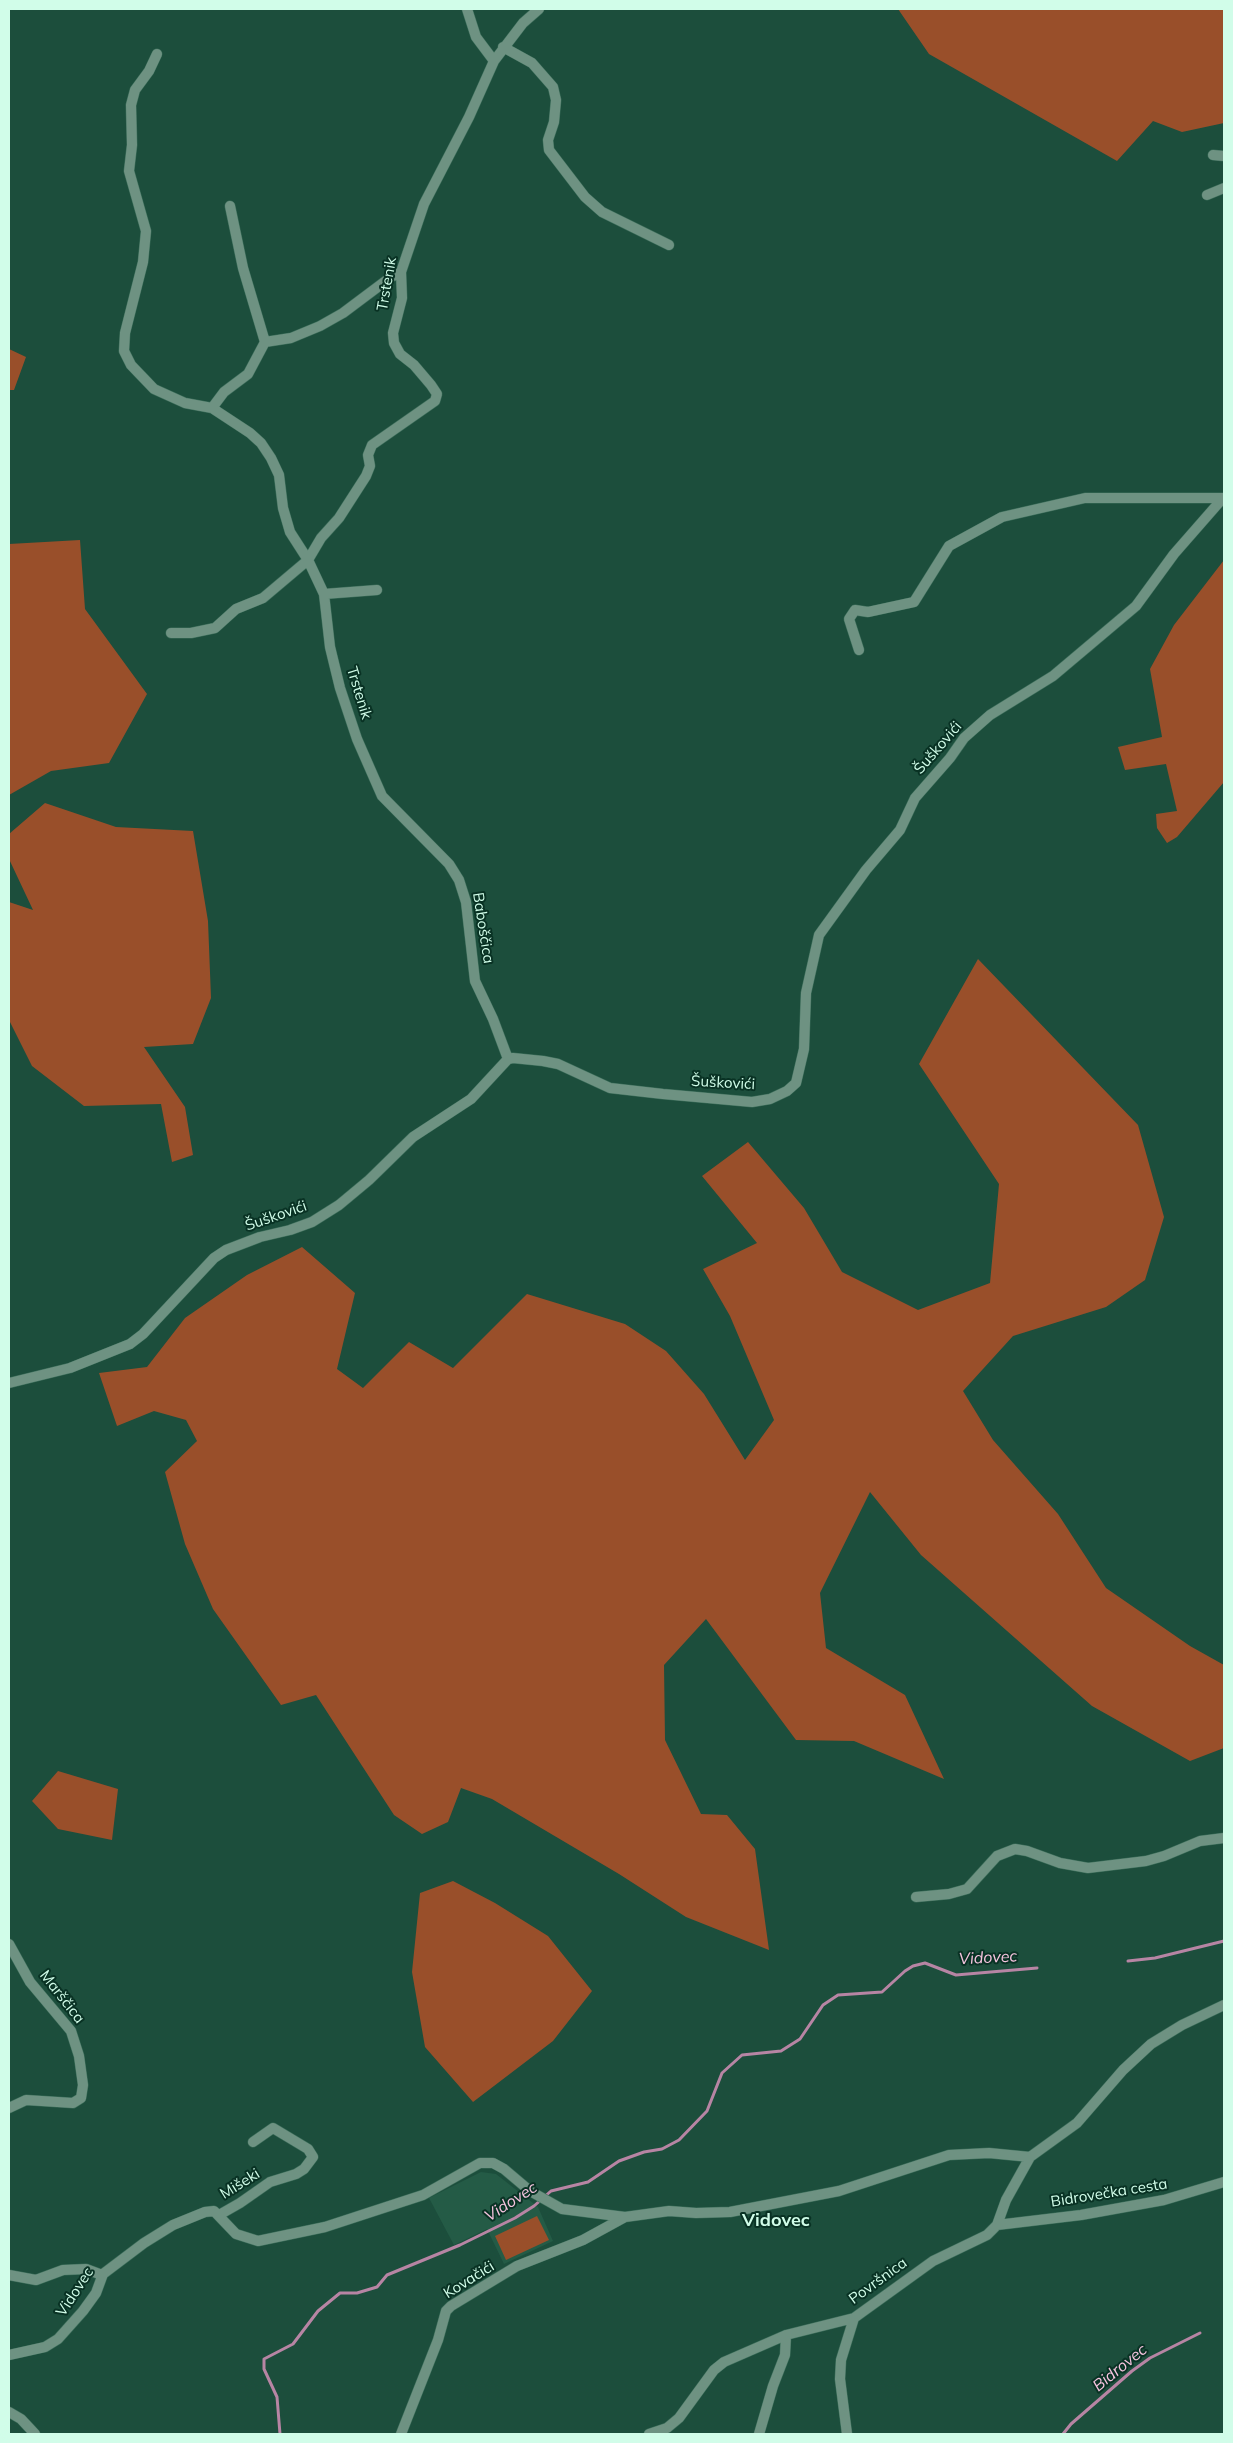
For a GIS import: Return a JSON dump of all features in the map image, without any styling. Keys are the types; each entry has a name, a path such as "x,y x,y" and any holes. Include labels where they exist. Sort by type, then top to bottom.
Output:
{"street":[{"path":"467,9 476,37 494,61"},
{"name":"Trstenik","path":"171,633 191,633 215,628 236,610 263,598 308,560 321,538 339,518 366,476 370,466 368,455 372,445 435,401 437,394 431,385 400,354 394,343 392,333 402,298 401,272 424,204 469,117 494,61 523,23 539,9"},
{"path":"503,47 532,63 553,87 556,100 554,122 548,140 549,150 585,197 602,212 669,244"},
{"path":"157,54 149,72 135,90 131,105 132,145 129,171 146,231 143,262 125,333 124,351 131,365 154,390 185,403 212,408 224,392 248,374 265,342 241,260 230,206"},
{"path":"1213,155 1224,156"},
{"path":"1207,195 1224,188"},
{"path":"265,342 291,338 320,326 343,313 401,272"},
{"name":"Trstenik","path":"212,408 250,433 261,443 279,475 283,508 290,532 308,560 324,594 330,647 340,688 358,739 382,796"},
{"name":"Šuškovići","path":"859,650 849,619 856,610 868,612 914,602 949,546 1002,517 1085,498 1224,498"},
{"name":"Šuškovići","path":"9,1383 70,1368 130,1344 143,1334 214,1258 226,1250 260,1237 290,1230 312,1222 339,1205 369,1180 413,1137 470,1100 508,1060 513,1058 558,1064 610,1088 752,1102 770,1099 787,1091 796,1083 804,1049 806,993 819,935 866,870 900,830 916,798 950,758 964,738 990,715 1053,676 1136,606 1174,554 1224,498"},
{"path":"324,594 377,590"},
{"name":"Baboščica","path":"382,796 449,864 459,880 466,902 475,981 493,1019 508,1060"},
{"path":"916,1897 949,1894 967,1888 976,1882 997,1856 1014,1849 1027,1850 1060,1863 1088,1868 1146,1861 1164,1856 1200,1841 1224,1838"},
{"name":"Marščica","path":"9,1944 30,1982 71,2031 79,2056 83,2085 81,2098 73,2103 26,2100 9,2108"},
{"path":"219,2215 236,2234 258,2241 325,2227 423,2195 480,2163 493,2163 504,2169 542,2199 562,2210 625,2217 669,2211 696,2214 730,2212 839,2192 949,2155 989,2153 1030,2157 1077,2123 1123,2070 1152,2044 1182,2025 1224,2005"},
{"name":"Mišeki","path":"219,2215 270,2182 296,2174 313,2157 308,2149 273,2128 253,2142"},
{"name":"Površnica","path":"666,2431 679,2418 714,2370 724,2362 786,2335 854,2318 933,2261 980,2240 997,2224 1010,2192 1030,2157"},
{"name":"Bidrovečka cesta","path":"997,2224 1081,2215 1170,2198 1224,2182"},
{"name":"Vidovec","path":"9,2355 45,2347 58,2339 83,2312 96,2293 102,2275 144,2243 173,2225 205,2212 214,2211 219,2215"},
{"name":"Kovačići","path":"401,2434 438,2340 446,2312 451,2306 517,2266 583,2240 625,2217"},
{"path":"9,2275 36,2280 63,2270 86,2269 102,2275"},
{"path":"847,2434 840,2379 841,2360 854,2318"},
{"path":"759,2434 773,2386 786,2354 786,2335"},
{"path":"9,2412 21,2419 36,2434"},
{"path":"648,2434 666,2431"}],"shaded area":[{"path":"898,9 1224,9 1224,123 1182,132 1153,121 1117,161 929,54"},
{"path":"9,349 26,357 14,390 9,390"},
{"path":"80,540 85,609 147,694 109,763 51,771 9,795 9,544"},
{"path":"1224,560 1224,782 1177,837 1167,843 1157,828 1156,814 1177,811 1166,764 1125,770 1118,747 1162,737 1150,669 1174,625"},
{"path":"45,803 116,827 193,831 208,921 211,998 193,1044 144,1047 185,1107 193,1155 172,1162 161,1104 84,1106 32,1066 9,1020 9,902 33,910 9,859 9,834"},
{"path":"978,959 1138,1125 1164,1217 1145,1280 1106,1307 1013,1336 963,1391 993,1440 1058,1514 1106,1588 1190,1646 1224,1665 1224,1748 1190,1761 1092,1706 921,1555 870,1492 820,1593 826,1648 905,1695 944,1779 854,1741 796,1740 706,1619 664,1665 665,1740 701,1814 727,1815 755,1849 769,1950 686,1917 619,1874 492,1799 461,1788 448,1822 422,1834 394,1815 316,1695 281,1705 213,1609 185,1544 165,1472 197,1441 186,1420 154,1411 117,1426 99,1373 147,1367 185,1318 247,1275 302,1247 355,1293 337,1369 363,1388 409,1342 453,1368 527,1294 625,1324 666,1351 704,1394 745,1460 774,1420 730,1316 703,1269 757,1243 702,1176 748,1142 804,1208 842,1272 918,1310 990,1283 999,1184 919,1064"},
{"path":"58,1771 118,1789 112,1840 58,1829 32,1801"},
{"path":"453,1881 495,1903 548,1936 592,1991 553,2041 473,2102 425,2047 412,1972 420,1893"},
{"path":"481,2172 496,2174 538,2207 553,2241 504,2264 487,2229 454,2245 429,2198"},
{"path":"537,2216 549,2240 506,2260 495,2236"}],"waterway":[{"name":"Vidovec","path":"1128,1961 1155,1958 1224,1941"},
{"name":"Vidovec","path":"280,2434 277,2397 264,2369 264,2359 293,2344 318,2311 340,2293 357,2293 377,2287 387,2275 460,2245 515,2218 534,2206 551,2191 588,2182 619,2161 644,2152 662,2149 679,2140 707,2111 722,2073 742,2055 781,2051 800,2039 823,2005 838,1995 882,1992 905,1971 913,1966 925,1963 956,1975 1037,1968"},
{"name":"Bidrovec","path":"1063,2434 1071,2424 1132,2371 1150,2358 1200,2333"}],"district":[{"name":"Vidovec","path":"776,2221"}]}
